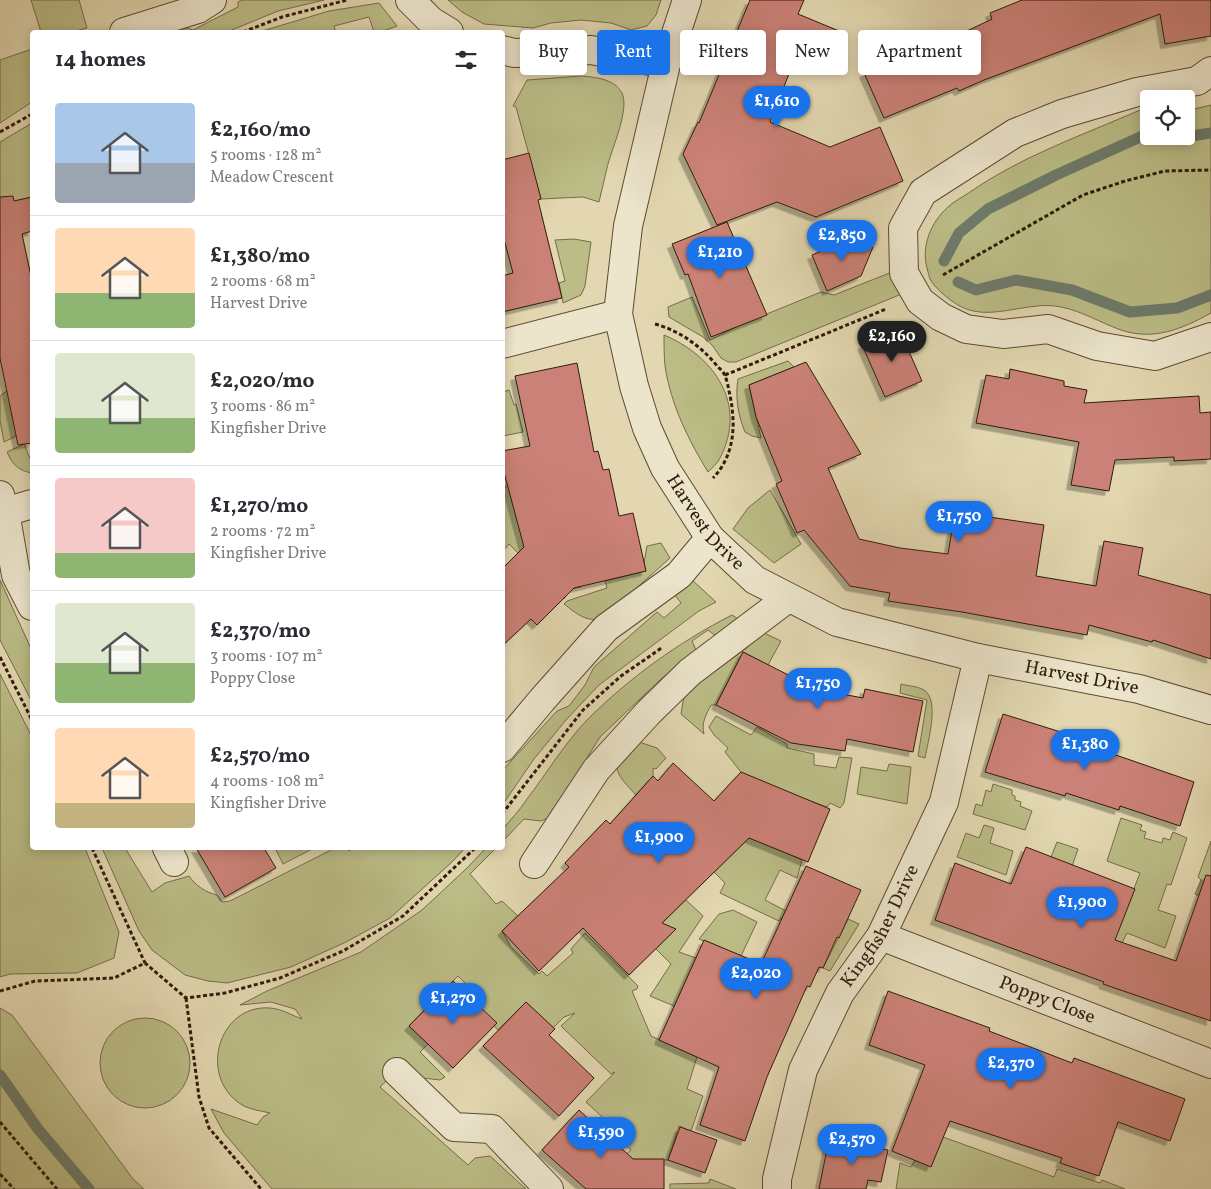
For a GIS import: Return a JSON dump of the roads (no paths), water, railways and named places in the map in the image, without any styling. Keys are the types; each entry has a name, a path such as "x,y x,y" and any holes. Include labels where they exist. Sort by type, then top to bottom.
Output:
{"street":[{"path":"130,30 198,9 212,0"},
{"path":"410,0 431,29"},
{"name":"Harvest Drive","path":"670,52 687,0"},
{"path":"505,51 514,53 597,51"},
{"path":"1211,71 1197,81 1136,92 1054,117 1015,133 922,192 903,228 904,273 915,292 920,300 941,317 966,329 1003,334 1048,329 1097,346 1155,356 1211,337"},
{"name":"Harvest Drive","path":"663,75 628,226 618,314 634,386 648,428 665,468 710,538 755,580 836,622 978,658 1139,689 1211,710"},
{"path":"505,343 618,314"},
{"path":"30,504 3,504 16,575 30,602"},
{"path":"505,744 606,628 679,575 710,538"},
{"path":"534,864 596,770 649,712 690,672 788,598"},
{"name":"Kingfisher Drive","path":"777,1189 777,1179 803,1070 840,993 881,936 944,802 978,658"},
{"name":"Poppy Close","path":"881,936 1211,1064"},
{"path":"397,1072 454,1127 492,1129 549,1189"}],"waterway":[{"path":"1195,135 1211,133"},
{"path":"944,261 959,233 988,209 1056,175 1140,137"},
{"path":"958,282 976,290 1016,280 1072,290 1130,312 1177,308 1211,295"},
{"path":"0,1075 38,1129 89,1189"}]}
